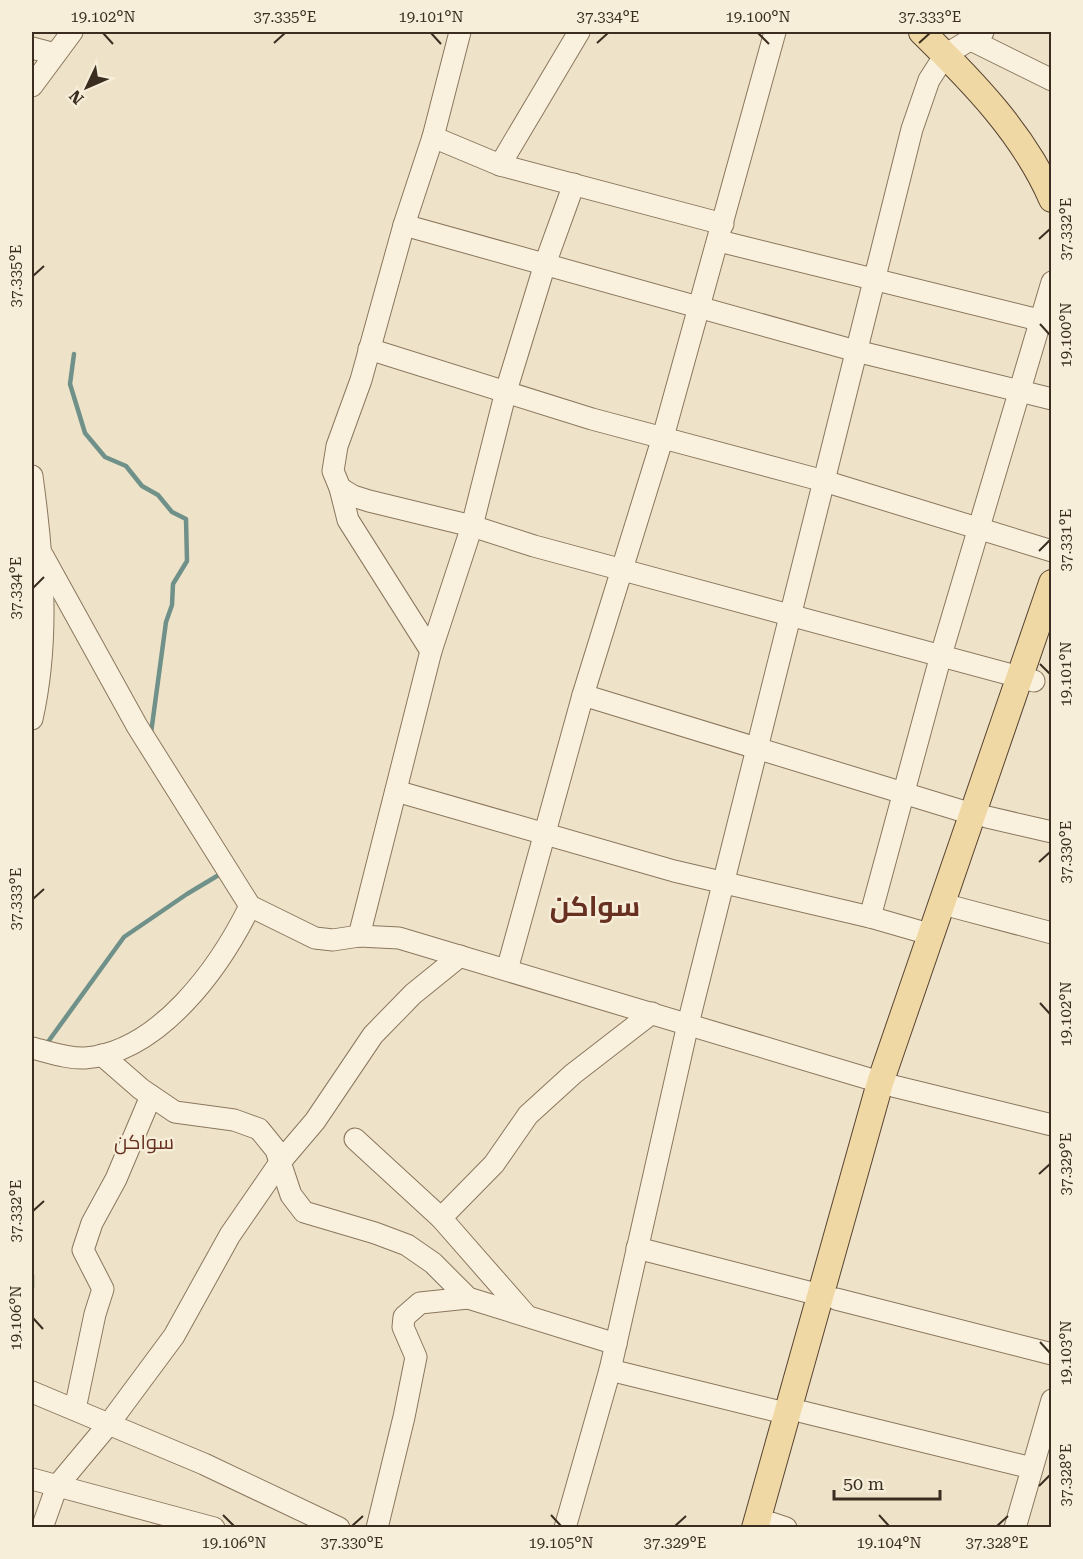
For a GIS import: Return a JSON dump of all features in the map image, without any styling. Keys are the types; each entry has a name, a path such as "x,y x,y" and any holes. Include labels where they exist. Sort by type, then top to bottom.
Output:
{"main road":[{"path":"922,32 960,40 1005,97 1052,163"},
{"path":"960,40 1052,199"},
{"path":"771,1526 796,1413 929,934 979,815 1026,679 1047,630 1052,583"},
{"path":"886,1085 954,907 979,815"}],"street":[{"path":"32,86 72,32"},
{"path":"431,651 348,520 333,471 338,446 369,349 404,225 433,137 460,32"},
{"path":"500,165 579,32"},
{"path":"507,970 583,695 663,436 775,32"},
{"path":"565,1527 610,1370 688,1024 912,129 929,80 960,40 1052,80"},
{"path":"32,48 55,54"},
{"path":"433,137 500,165 574,184 721,232 876,278 1045,321"},
{"path":"359,936 431,651 472,526 506,391 545,264 574,184"},
{"path":"404,225 856,351 1052,399"},
{"path":"870,917 941,656 1020,391 1045,321 1052,282"},
{"path":"369,349 592,419 663,436 824,481 1052,551"},
{"path":"32,476 37,549 38,691 32,718"},
{"path":"340,488 353,496 472,526 621,570 1026,679"},
{"path":"37,549 137,726 250,906 315,939 333,940 359,936 399,938 886,1085 1052,1125"},
{"path":"583,695 905,794 979,815 1052,832"},
{"path":"396,791 544,836 674,871 724,881 813,906 870,917 929,934"},
{"path":"32,1048 84,1058 102,1055 138,1041 177,1009 207,978 226,951 250,906"},
{"path":"954,907 1052,933"},
{"path":"42,1527 57,1486 108,1425 174,1336 230,1235 281,1161 315,1121 373,1035 413,994 460,956"},
{"path":"441,1218 494,1164 528,1115 573,1074 652,1013"},
{"path":"102,1055 151,1096 175,1112 234,1120 259,1129 281,1161 291,1195 304,1212 407,1245 433,1263 468,1298"},
{"path":"75,1409 95,1314 103,1289 82,1250 85,1238 116,1179 151,1096"},
{"path":"355,1139 441,1218 526,1315"},
{"path":"637,1248 1052,1354"},
{"path":"377,1527 416,1357 404,1327 404,1317 420,1303 468,1298 616,1344"},
{"path":"610,1370 1032,1468"},
{"path":"32,1392 204,1464 339,1527"},
{"path":"1015,1527 1052,1400"},
{"path":"32,1479 214,1527"}],"waterway":[{"path":"74,354 70,384 85,433 105,457 126,466 142,486 158,495 172,512 186,519 187,561 173,584 172,605 166,622 151,733"},
{"path":"45,1046 124,937 222,873"},
{"path":"32,1275 32,1288"}],"district":[{"name":"سواكن","path":"595,906"},
{"name":"سواكن","path":"144,1142"}]}
